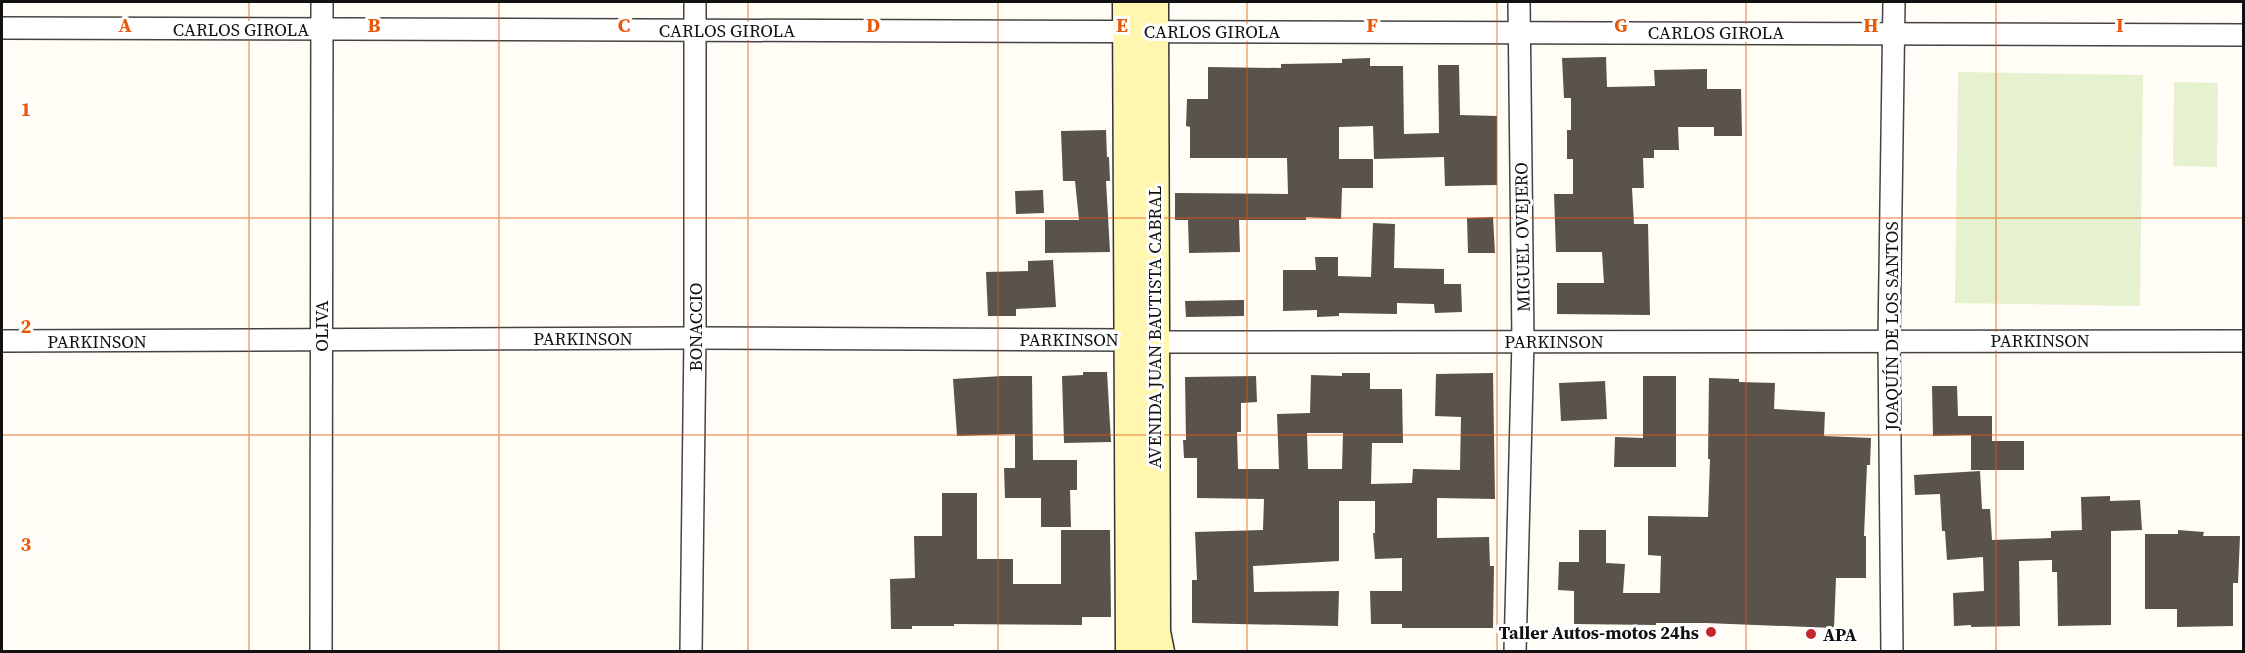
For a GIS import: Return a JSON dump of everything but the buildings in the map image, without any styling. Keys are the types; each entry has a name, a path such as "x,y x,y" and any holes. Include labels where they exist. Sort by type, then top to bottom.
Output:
{"main road":[{"name":"AVENIDA JUAN BAUTISTA CABRAL","path":"1153,2 1136,21 1140,341 1155,632 1159,651"},
{"name":"AVENIDA JUAN BAUTISTA CABRAL","path":"1131,651 1140,341"}],"street":[{"name":"OLIVA","path":"321,651 322,2"},
{"name":"BONACCIO","path":"690,651 695,338 695,2"},
{"name":"MIGUEL OVEJERO","path":"1515,651 1523,340 1520,2"},
{"name":"JOAQUÍN DE LOS SANTOS","path":"1892,651 1889,340 1894,2"},
{"name":"CARLOS GIROLA","path":"2,28 695,30 1136,21 1520,31 2244,35"},
{"name":"PARKINSON","path":"2,341 695,338 1140,341 2244,340"}],"green space":[{"path":"1958,72 2143,75 2140,306 1955,303"},
{"path":"2174,82 2218,83 2217,167 2173,166"}],"place":[{"name":"Taller Autos-motos 24hs","path":"1711,632"},
{"name":"APA","path":"1811,634"}]}
